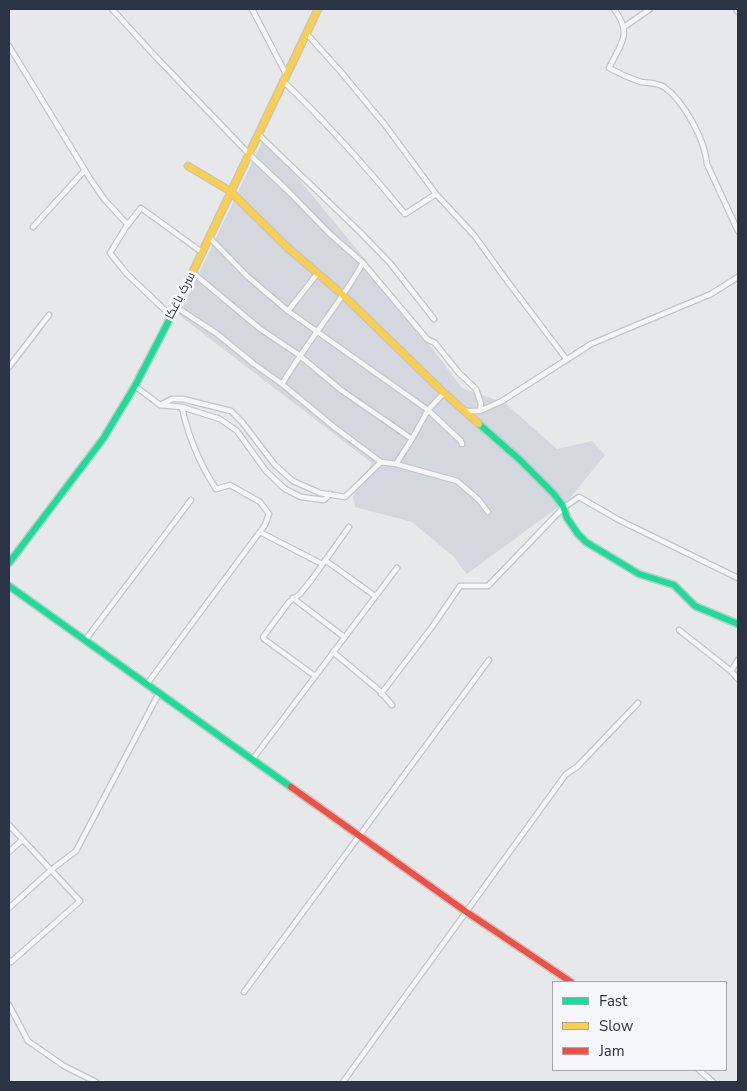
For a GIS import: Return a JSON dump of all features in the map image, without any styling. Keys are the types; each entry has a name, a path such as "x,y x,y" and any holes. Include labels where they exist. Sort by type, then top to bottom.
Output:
{"street":[{"path":"112,9 249,154 288,190 330,234 362,262 427,339 435,342 459,373 476,389 481,404 480,411"},
{"path":"252,9 285,78 405,214 436,194"},
{"name":"سرک باغکا","path":"9,563 103,439 135,386 203,253 230,191 259,135 318,9"},
{"path":"614,9 623,20 624,39 609,68 623,76 663,86 681,105 700,136 708,164 738,231"},
{"path":"624,27 650,9"},
{"path":"306,33 385,125 436,194 474,235 567,360"},
{"path":"9,46 104,199 128,225"},
{"path":"259,135 360,232 390,264 434,319"},
{"path":"188,166 230,191 289,249 343,295 444,393 520,460 553,493 567,518 586,542 639,574 674,585 694,606 738,624"},
{"path":"33,227 85,170"},
{"path":"172,316 127,274 110,253 141,208 203,253"},
{"path":"209,237 247,276 288,311 428,410 462,444"},
{"path":"282,384 299,355 318,332 343,295 362,262"},
{"path":"193,273 259,328 299,355 341,390 412,440"},
{"path":"288,311 317,274"},
{"path":"465,411 480,411 502,401 591,344 711,294 738,277"},
{"path":"176,307 216,333 381,462 396,464 457,481 479,500 488,512"},
{"path":"9,368 48,315"},
{"path":"135,386 160,405 182,407 220,419 237,431 266,471 285,489 301,497 324,500 330,494"},
{"path":"396,464 412,440 428,410 444,393"},
{"path":"160,405 172,399 183,399 231,411 242,422 275,465 293,482 320,493 345,497 381,462"},
{"path":"147,684 260,532 269,514 260,502 230,485 216,489 200,464 184,420 182,407"},
{"path":"381,694 432,627 460,586 488,586 563,508 579,497 619,520 738,578"},
{"path":"86,639 191,500"},
{"path":"315,676 264,639 264,635 293,598 300,594 349,527"},
{"path":"260,532 324,562 375,596"},
{"path":"252,760 397,568"},
{"path":"9,586 86,639 252,760 465,911 570,981"},
{"path":"293,598 344,637"},
{"path":"679,630 731,671 738,679"},
{"path":"333,652 392,706"},
{"path":"244,992 489,660"},
{"path":"731,671 738,660"},
{"path":"9,908 76,850 159,693"},
{"path":"343,1082 566,774 577,767 638,704"},
{"path":"9,825 80,901 11,962 9,960"},
{"path":"9,852 22,840"},
{"path":"9,1005 28,1041 64,1066 96,1082"},
{"path":"701,1071 713,1082"}],"shaded area":[{"path":"262,142 293,172 364,258 462,388 505,403 557,449 592,441 605,455 569,499 467,574 453,556 412,522 355,507 353,496 372,463 179,315"}],"traffic: fast":[{"path":"9,563 103,439 135,386 178,303"},
{"path":"479,424 520,460 553,493 563,506 567,518 586,542 639,574 674,585 695,606 738,624"},
{"path":"9,586 291,787"}],"traffic: slow":[{"path":"178,303 318,9"},
{"path":"188,166 230,191 289,249 343,295 444,393 479,424"}],"traffic: jam":[{"path":"291,787 465,911 570,981"}]}
